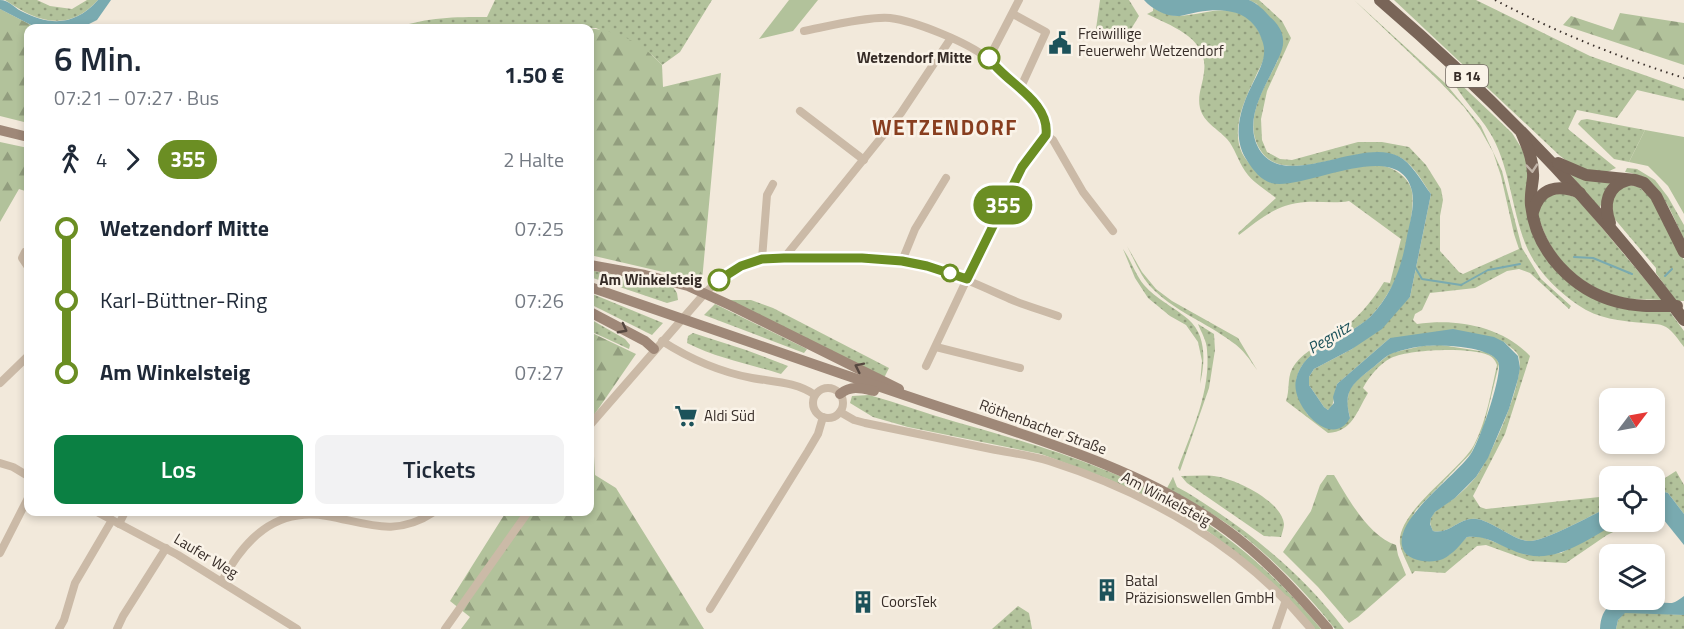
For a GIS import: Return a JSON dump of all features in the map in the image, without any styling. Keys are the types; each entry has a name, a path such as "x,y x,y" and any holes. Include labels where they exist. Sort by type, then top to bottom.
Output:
{"main road":[{"name":"B 14","path":"1380,0 1449,60 1549,158 1615,232 1684,320"},
{"path":"1517,125 1532,162 1533,213 1546,248 1556,263 1576,282 1608,299 1644,306 1684,307"},
{"path":"0,130 24,136"},
{"path":"1549,158 1586,175 1644,183 1653,191 1684,252"},
{"path":"1615,232 1606,209 1608,197 1614,187 1625,180 1631,180"},
{"path":"1533,213 1539,198 1553,189 1569,189 1581,193"},
{"path":"594,266 656,278 705,293 895,385 909,397"},
{"name":"Röthenbacher Straße","path":"594,287 1112,468 1155,487 1200,512 1254,552 1293,589 1328,629"},
{"path":"594,314 645,341 658,345"},
{"path":"840,394 850,388 859,387 899,400 909,397"}],"street":[{"path":"989,58 1019,0"},
{"path":"1013,14 1046,32 1020,89"},
{"path":"804,31 882,18 914,24 951,38 989,58 996,69 1040,110 1045,120 1046,135 1022,167 926,366"},
{"path":"784,258 901,113 951,38"},
{"path":"800,111 864,160"},
{"path":"1046,135 1053,140 1083,192 1113,231"},
{"path":"902,261 915,229 946,178"},
{"path":"762,259 767,195 773,184"},
{"path":"594,420 705,293 733,271 762,259 862,258 902,261 927,266 967,279 1012,300 1058,316"},
{"path":"658,345 715,368 753,378 788,383 815,395"},
{"path":"936,347 1020,368"},
{"path":"0,383 24,362"},
{"path":"827,388 840,394 843,404 840,412 832,418 823,417 815,410 813,406 815,395 827,388"},
{"name":"Am Winkelsteig","path":"840,412 865,423 1047,461 1131,493 1213,539 1286,600 1311,629"},
{"path":"710,609 808,451 818,434 823,417"},
{"path":"0,463 24,474"},
{"path":"0,553 24,506"},
{"name":"Laufer Weg","path":"105,516 166,548 297,629"},
{"path":"59,629 75,584 121,516"},
{"path":"222,582 242,548 258,532 272,524 297,516"},
{"path":"329,516 367,525 392,527 405,525 425,516"},
{"path":"445,629 525,516"},
{"path":"117,629 126,610 166,548"},
{"path":"1276,629 1286,600"}],"green space":[{"path":"5,0 37,0 50,6 72,9 87,0 98,0 75,17 52,21 29,14"},
{"path":"495,0 712,0 680,52 662,65 652,55 594,28 594,24 408,24 452,18 487,17"},
{"path":"789,0 818,0 793,31 759,39"},
{"path":"1100,0 1129,0 1139,16 1125,39 1096,29"},
{"path":"1249,0 1259,0 1282,21 1291,38 1267,91 1261,119 1262,140 1267,152 1280,159 1292,160 1358,142 1382,142 1409,147 1426,165 1441,189 1443,200 1440,216 1440,251 1463,274 1519,249 1493,152 1464,107 1354,0 1445,83 1481,126 1502,171 1522,248 1541,279 1571,306 1569,309 1530,273 1519,269 1507,271 1475,288 1430,293 1422,310 1415,314 1413,320 1417,324 1447,322 1478,326 1506,338 1530,356 1505,434 1473,496 1480,507 1486,509 1599,497 1599,512 1544,538 1528,541 1476,519 1464,521 1444,531 1433,531 1430,521 1433,514 1456,497 1476,477 1506,417 1518,380 1520,365 1517,353 1504,342 1390,338 1337,384 1332,407 1328,410 1309,385 1309,377 1314,369 1352,349 1410,297 1431,194 1412,167 1397,156 1382,153 1364,154 1288,166 1273,161 1261,151 1255,140 1254,116 1257,104 1278,60 1257,4"},
{"path":"1394,0 1476,0 1590,56 1684,89 1684,101 1637,90 1617,118 1577,110 1568,129 1616,168 1602,174 1575,167 1559,155"},
{"path":"1153,8 1169,15 1179,16 1228,10 1245,16 1260,33 1265,53 1240,115 1238,134 1244,157 1271,183 1299,180 1341,169 1369,165 1383,166 1396,171 1407,180 1411,188 1411,219 1406,246 1397,277 1388,293 1377,309 1361,325 1322,347 1306,360 1300,369 1296,388 1308,415 1350,418 1347,404 1349,390 1357,380 1391,353 1422,346 1441,345 1486,352 1496,358 1499,364 1484,426 1471,453 1416,510 1403,534 1449,555 1467,537 1479,536 1528,555 1561,553 1600,532 1613,532 1566,563 1530,561 1486,545 1477,546 1445,573 1415,571 1412,574 1401,548 1401,532 1418,506 1474,445 1485,416 1497,365 1488,355 1454,350 1425,351 1391,358 1371,375 1363,388 1368,393 1353,419 1343,429 1336,432 1328,433 1286,401 1290,373 1296,363 1306,353 1357,317 1384,282 1390,283 1401,239 1349,201 1306,202 1286,206 1262,218 1239,235 1238,233 1276,198 1248,175 1230,143 1202,113 1199,99 1204,60 1201,50 1177,29 1147,14 1153,11"},
{"path":"0,9 29,24 24,24 24,122 0,116"},
{"path":"1620,13 1684,23 1684,65 1563,25 1571,16 1613,30"},
{"path":"594,29 611,32 633,41 653,56 662,65 663,87 721,73 702,281 594,256"},
{"path":"1450,74 1512,133 1522,149 1527,162 1528,175 1526,201 1563,278 1592,298 1624,309 1670,312 1684,331 1684,347 1671,331 1658,324 1610,318 1586,310 1562,293 1547,278 1534,262 1525,243 1507,177 1493,138 1459,91"},
{"path":"1587,119 1645,130 1629,162 1614,159 1578,124 1581,120"},
{"path":"1645,130 1684,137 1684,214 1668,186 1648,166 1629,162"},
{"path":"0,142 24,147 24,191 19,189 0,222"},
{"path":"1627,168 1637,169 1655,180 1684,225 1684,239 1662,196 1647,180 1625,172"},
{"path":"1570,174 1612,181 1600,207 1597,205"},
{"path":"1629,185 1639,187 1653,200 1684,260 1684,301 1676,301 1656,273 1656,268 1613,217 1611,197 1615,191"},
{"path":"1558,191 1577,198 1662,300 1615,296 1591,285 1562,261 1547,239 1538,214 1542,200"},
{"path":"1127,246 1142,272 1156,289 1172,301 1238,338 1257,370 1236,345 1159,295 1143,277"},
{"path":"1123,249 1144,285 1188,319 1199,333 1203,350 1200,384 1202,361 1198,342 1186,325 1170,316 1148,298 1135,278"},
{"path":"594,271 673,287 678,300 667,303 594,278"},
{"path":"594,295 663,323 652,335 594,306"},
{"path":"729,300 751,300 773,308 889,368 884,378"},
{"path":"715,304 807,349 804,353 704,315"},
{"path":"594,321 625,339 630,345 629,349 594,333"},
{"path":"1198,324 1214,334 1215,350 1209,388 1180,471 1178,468 1199,410 1206,380 1207,347"},
{"path":"693,333 788,366 781,374 710,353 687,343 688,336"},
{"path":"594,334 636,354 594,415"},
{"path":"869,395 1080,460 1169,500 1248,554 1279,583 1321,629 1315,629 1233,550 1202,527 1169,508 1108,479 1041,454 908,427 873,417 850,403 852,396"},
{"path":"594,456 595,475 616,488 704,629 461,629 470,617 450,601 503,516 594,516"},
{"path":"1676,471 1684,485 1684,514 1665,492 1665,478"},
{"path":"1327,475 1334,475 1368,525 1386,541 1396,545 1406,575 1349,623 1318,587 1283,552 1311,511 1320,485"},
{"path":"1181,476 1223,478 1256,492 1275,507 1281,515 1284,524 1281,537 1264,536 1187,483"},
{"path":"1173,477 1177,487 1269,550 1316,595 1344,629 1335,629 1293,581 1245,537 1217,517 1167,488"},
{"path":"1018,606 1029,613 1032,629 992,629"},
{"path":"1624,613 1684,615 1684,629 1616,629 1618,620"}],"water":[{"path":"0,0 3,0 32,16 62,21 80,15 98,0 111,0 97,20 89,24 29,24 0,9"},
{"path":"1144,0 1249,0 1261,7 1277,25 1282,33 1283,47 1256,108 1253,130 1261,152 1273,162 1289,166 1306,165 1365,153 1383,152 1398,156 1408,163 1431,194 1410,297 1382,329 1352,349 1314,369 1309,377 1309,385 1324,407 1328,410 1334,403 1333,397 1337,384 1390,338 1453,329 1494,337 1504,342 1518,356 1520,368 1509,409 1488,458 1476,477 1431,518 1430,524 1433,531 1444,531 1464,521 1476,519 1528,541 1544,538 1599,512 1599,532 1602,532 1574,547 1551,555 1528,555 1491,540 1475,537 1467,537 1450,555 1438,561 1421,561 1406,553 1403,549 1402,537 1407,525 1428,498 1465,462 1476,445 1493,396 1499,365 1496,359 1489,354 1454,346 1432,345 1390,354 1350,389 1348,409 1350,418 1342,427 1333,430 1314,421 1299,401 1296,390 1300,368 1317,351 1370,317 1390,290 1402,258 1412,214 1412,191 1404,175 1389,167 1370,166 1349,169 1286,184 1264,180 1252,168 1243,152 1239,132 1239,122 1245,101 1263,58 1264,48 1259,32 1246,18 1229,11 1198,12 1180,16 1165,14"},
{"path":"1665,492 1684,514 1684,545 1665,521"},
{"path":"1684,596 1684,615 1625,613 1618,620 1616,629 1600,629 1606,610 1665,610 1665,603 1676,601"}],"waterway":[{"path":"1574,257 1593,258 1632,274"},
{"path":"1415,267 1422,279 1461,285 1488,270 1520,264"},
{"path":"1665,276 1672,269"}],"railway":[{"path":"1495,0 1588,43 1684,78"}],"bus line":[{"name":"355","path":"719,280 741,266 762,259 784,258 862,258 902,261 927,266 967,279 1022,167 1046,135 1047,130 1040,110 996,69 989,58"}],"place":[{"name":"Freiwillige Feuerwehr Wetzendorf","path":"1060,43"},
{"name":"Wetzendorf Mitte","path":"989,58"},
{"name":"Am Winkelsteig","path":"719,280"},
{"name":"Aldi Süd","path":"686,416"},
{"name":"Batal Präzisionswellen GmbH","path":"1107,590"},
{"name":"CoorsTek","path":"863,602"}],"district":[{"name":"WETZENDORF","path":"945,128"}],"water label":[{"name":"Pegnitz","path":"1329,337"}]}
